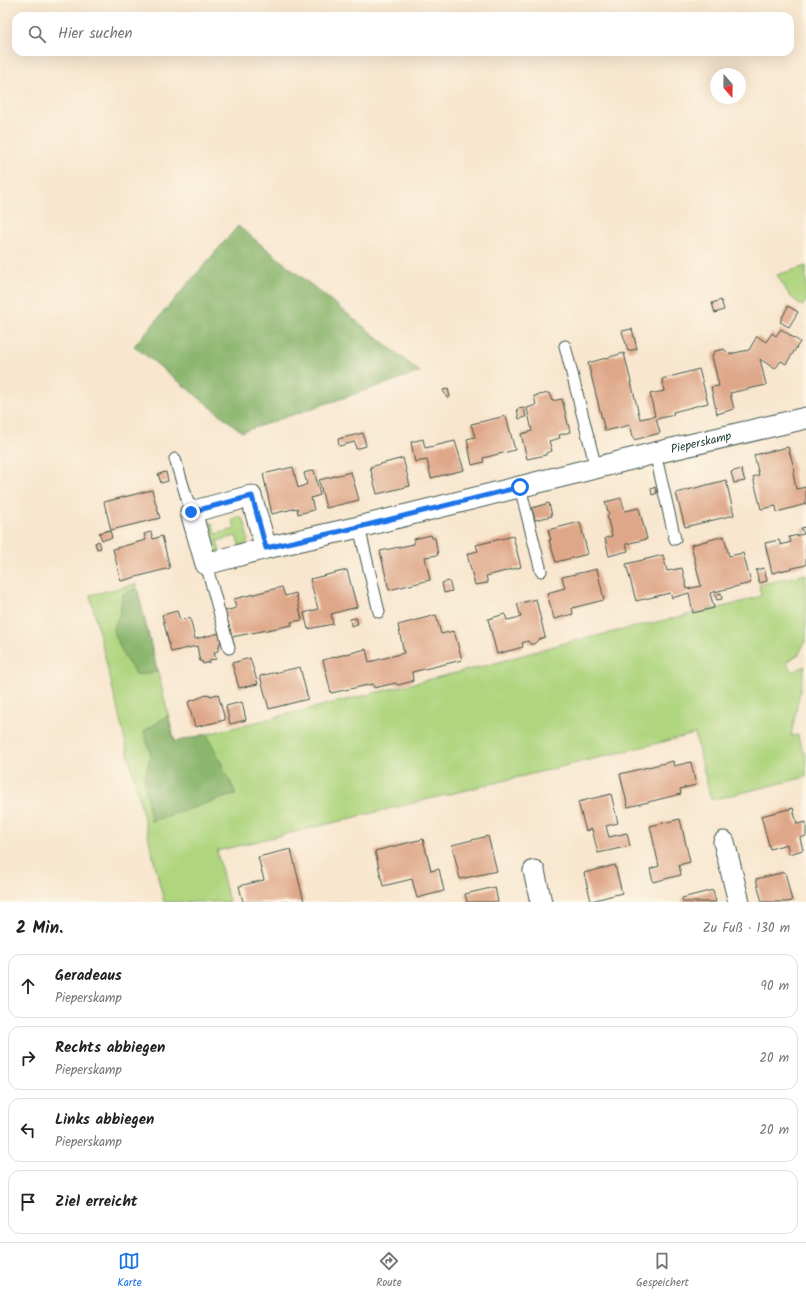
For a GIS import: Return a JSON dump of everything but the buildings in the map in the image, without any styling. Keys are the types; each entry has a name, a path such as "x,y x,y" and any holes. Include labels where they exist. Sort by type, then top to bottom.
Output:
{"street":[{"name":"Pieperskamp","path":"206,564 655,453 806,418"},
{"path":"206,564 191,512 252,496 266,548"},
{"path":"724,842 739,902"},
{"path":"534,871 541,902"}],"lane":[{"path":"565,346 596,468"},
{"path":"655,453 675,539"},
{"path":"175,459 191,512"},
{"path":"520,487 541,571"},
{"path":"359,527 379,612"},
{"path":"206,564 228,648"}],"green space":[{"path":"238,226 420,372 242,432 134,346"},
{"path":"806,266 806,302 802,306 790,296 777,275"},
{"path":"241,517 245,523 248,541 244,546 240,547 236,536 217,541 220,551 210,552 204,527 208,523 212,523 216,534 235,529 232,519"},
{"path":"806,574 806,639 799,654 786,662 792,672 805,666 791,736 798,735 801,747 806,755 806,777 711,800 695,734 217,851 229,902 164,902 90,595 136,584 175,742 492,664 561,644 731,605 761,596 759,585"},
{"path":"137,588 157,672 137,675 126,660 113,630 120,613 122,595"},
{"path":"168,715 174,742 207,734 236,794 151,821 144,777 151,755 144,732"}],"route":[{"path":"191,512 252,496 266,548 359,527 520,487"}]}
